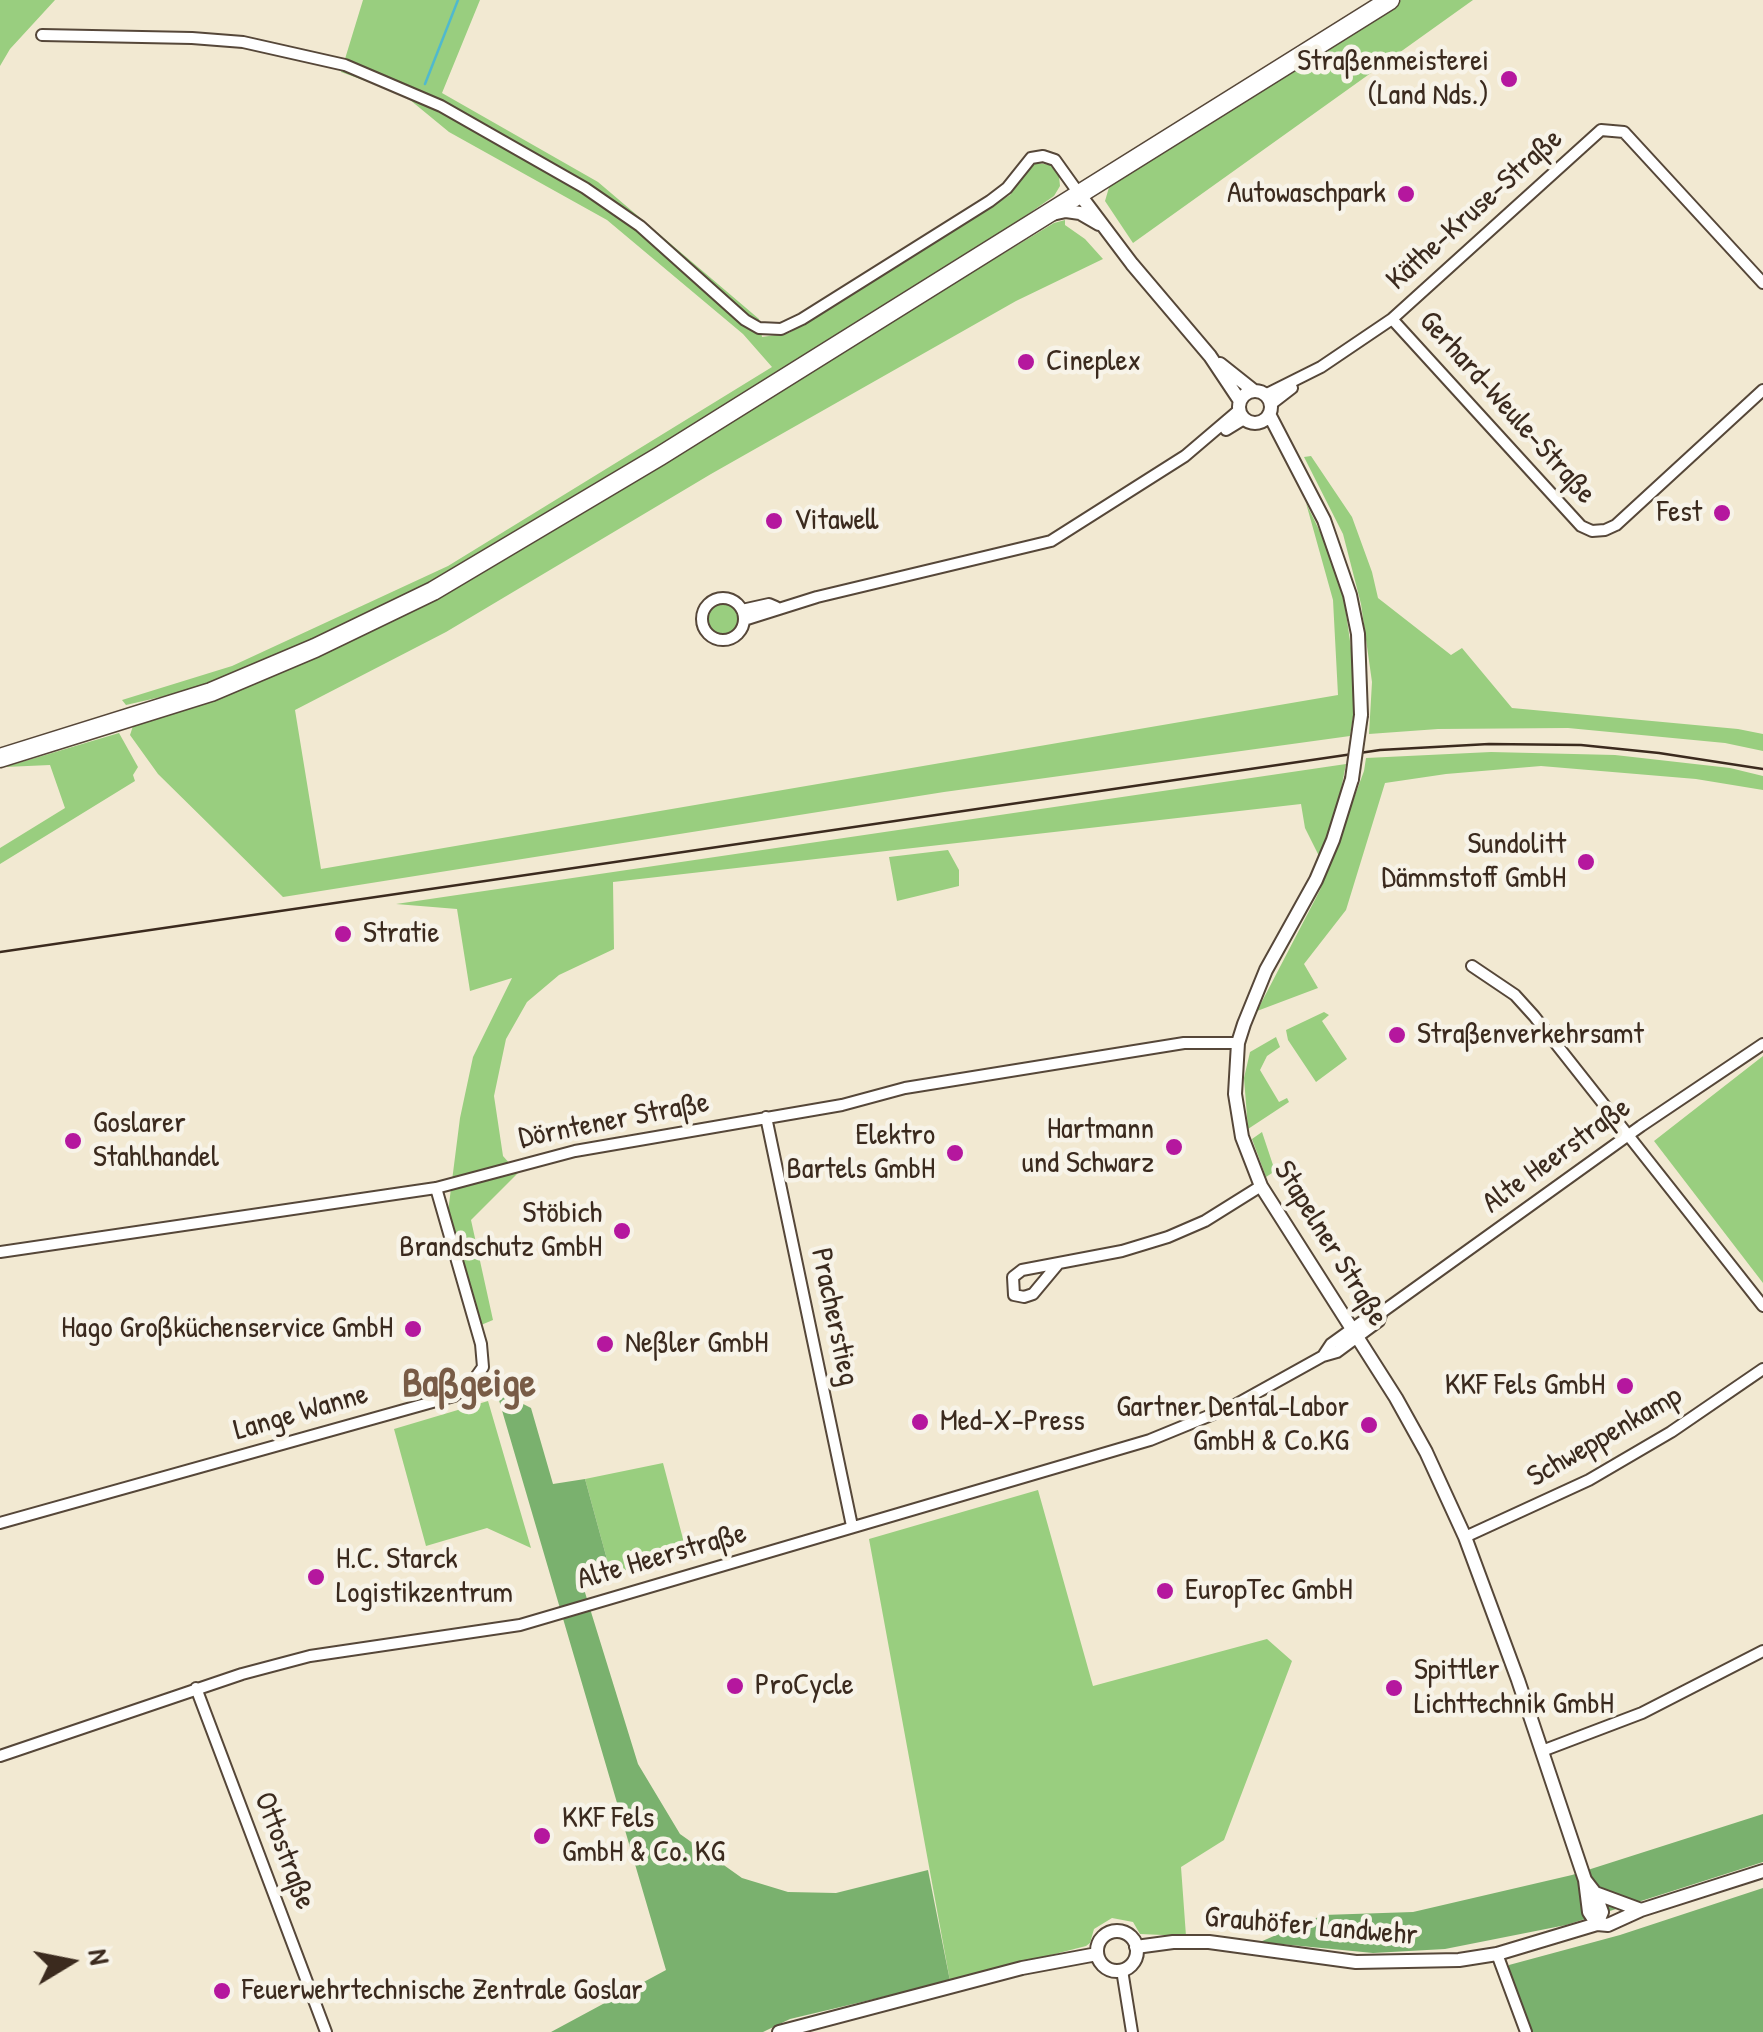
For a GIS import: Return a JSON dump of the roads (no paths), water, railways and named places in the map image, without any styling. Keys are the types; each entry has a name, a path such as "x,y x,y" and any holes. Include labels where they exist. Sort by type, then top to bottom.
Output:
{"main road":[{"path":"0,758 211,692 434,592 566,514 1390,0"}],"street":[{"path":"42,35 243,42 362,71 441,106 585,188 640,226 745,320 759,328 781,329 791,325 990,202 1031,158 1055,160 1104,229"},
{"name":"Käthe-Kruse-Straße","path":"1392,319 1601,130 1624,132 1763,283"},
{"name":"Stapelner Straße","path":"1080,195 1104,229 1255,407 1286,452 1324,520 1350,595 1358,634 1361,714 1352,779 1322,867 1250,1002 1238,1043 1238,1117 1260,1186 1356,1332 1426,1452 1466,1537 1585,1880 1589,1912 1597,1924"},
{"path":"1046,216 1066,211 1092,217"},
{"name":"Gerhard-Weule-Straße","path":"743,615 769,604 776,607 1044,544 1392,319 1581,526 1592,531 1616,524 1763,390"},
{"path":"1472,966 1515,995 1660,1172 1763,1306"},
{"name":"Dörntener Straße","path":"0,1252 436,1188 576,1151 852,1102 905,1088 1184,1042 1238,1043"},
{"name":"Alte Heerstraße","path":"0,1756 196,1688 310,1656 520,1624 1150,1440 1246,1400 1322,1356 1356,1332 1374,1313 1382,1312 1763,1044"},
{"name":"Pracherstieg","path":"766,1117 852,1526"},
{"path":"1058,1264 1033,1294 1014,1295 1013,1277 1022,1270 1122,1251 1168,1237 1205,1221 1260,1186"},
{"name":"Lange Wanne","path":"0,1523 454,1396 473,1382 482,1366 482,1356 436,1188"},
{"name":"Schweppenkamp","path":"1466,1537 1589,1480 1671,1432 1763,1370"},
{"path":"1542,1751 1642,1713 1763,1651"},
{"name":"Ottostraße","path":"196,1688 326,2032"},
{"name":"Grauhöfer Landwehr","path":"1136,1947 1172,1942 1230,1943 1373,1963 1422,1964 1496,1954 1597,1924 1624,1920 1641,1910 1763,1871"},
{"name":"Stapelner Straße","path":"1585,1880 1595,1893"},
{"path":"1595,1893 1641,1910"},
{"path":"1595,1893 1602,1912 1597,1924"},
{"path":"1110,1932 1128,1935 1136,1947 1135,1959 1122,1970 1106,1968 1097,1954 1100,1940 1110,1932"},
{"path":"779,2032 1035,1965 1097,1954"},
{"path":"1496,1954 1526,2032"},
{"path":"1122,1970 1132,2032"}],"waterway":[{"path":"425,84 458,0"}],"railway":[{"path":"0,952 1380,750 1489,744 1581,745 1763,769"}],"place":[{"name":"Straßenmeisterei (Land Nds.)","path":"1509,79"},
{"name":"Autowaschpark","path":"1406,194"},
{"name":"Cineplex","path":"1026,362"},
{"name":"Fest","path":"1722,513"},
{"name":"Vitawell","path":"774,521"},
{"name":"Sundolitt Dämmstoff GmbH","path":"1586,862"},
{"name":"Stratie","path":"343,934"},
{"name":"Straßenverkehrsamt","path":"1397,1035"},
{"name":"Goslarer Stahlhandel","path":"73,1141"},
{"name":"Hartmann und Schwarz","path":"1174,1147"},
{"name":"Elektro Bartels GmbH","path":"955,1153"},
{"name":"Stöbich Brandschutz GmbH","path":"622,1231"},
{"name":"Hago Großküchenservice GmbH","path":"413,1329"},
{"name":"Neßler GmbH","path":"605,1344"},
{"name":"KKF Fels GmbH","path":"1625,1386"},
{"name":"Med-X-Press","path":"920,1422"},
{"name":"Gartner Dental-Labor GmbH & Co.KG","path":"1369,1425"},
{"name":"H.C. Starck Logistikzentrum","path":"316,1577"},
{"name":"EuropTec GmbH","path":"1165,1591"},
{"name":"ProCycle","path":"735,1686"},
{"name":"Spittler Lichttechnik GmbH","path":"1394,1688"},
{"name":"KKF Fels GmbH & Co. KG","path":"542,1836"},
{"name":"Feuerwehrtechnische Zentrale Goslar","path":"222,1991"}],"district":[{"name":"Baßgeige","path":"469,1385"}]}
